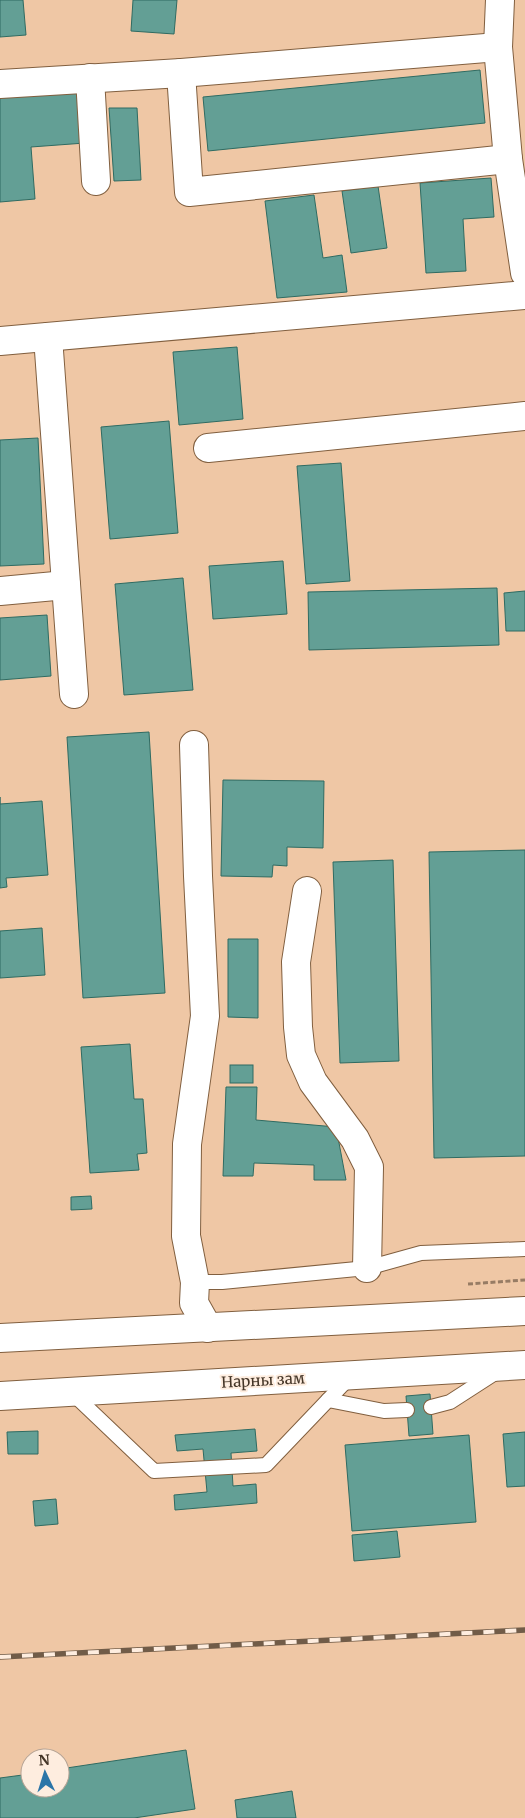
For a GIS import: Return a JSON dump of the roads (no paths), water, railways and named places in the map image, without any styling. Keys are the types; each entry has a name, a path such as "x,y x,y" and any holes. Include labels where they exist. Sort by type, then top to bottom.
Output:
{"street":[{"path":"500,0 498,47 515,172 525,273"},
{"path":"0,84 181,73 498,47"},
{"path":"181,73 188,192 515,172"},
{"path":"90,78 96,181"},
{"path":"0,341 525,295"},
{"path":"48,337 74,694"},
{"path":"208,448 525,416"},
{"path":"0,591 66,585"},
{"path":"194,745 205,1016 187,1144 186,1236 195,1282 194,1303 208,1328"},
{"path":"306,891 296,962 298,1027 302,1056 313,1082 355,1139 369,1167 367,1268"},
{"path":"4,1336 208,1328 525,1311"},
{"name":"Нарны зам","path":"0,1396 515,1365"}],"lane":[{"path":"195,1282 222,1282 367,1268 421,1253 525,1249"},
{"path":"431,1407 450,1402 515,1365"},
{"path":"70,1392 154,1471 266,1465 352,1375"},
{"path":"328,1400 384,1411 407,1410"}],"railway":[{"path":"0,1657 525,1630"}]}
